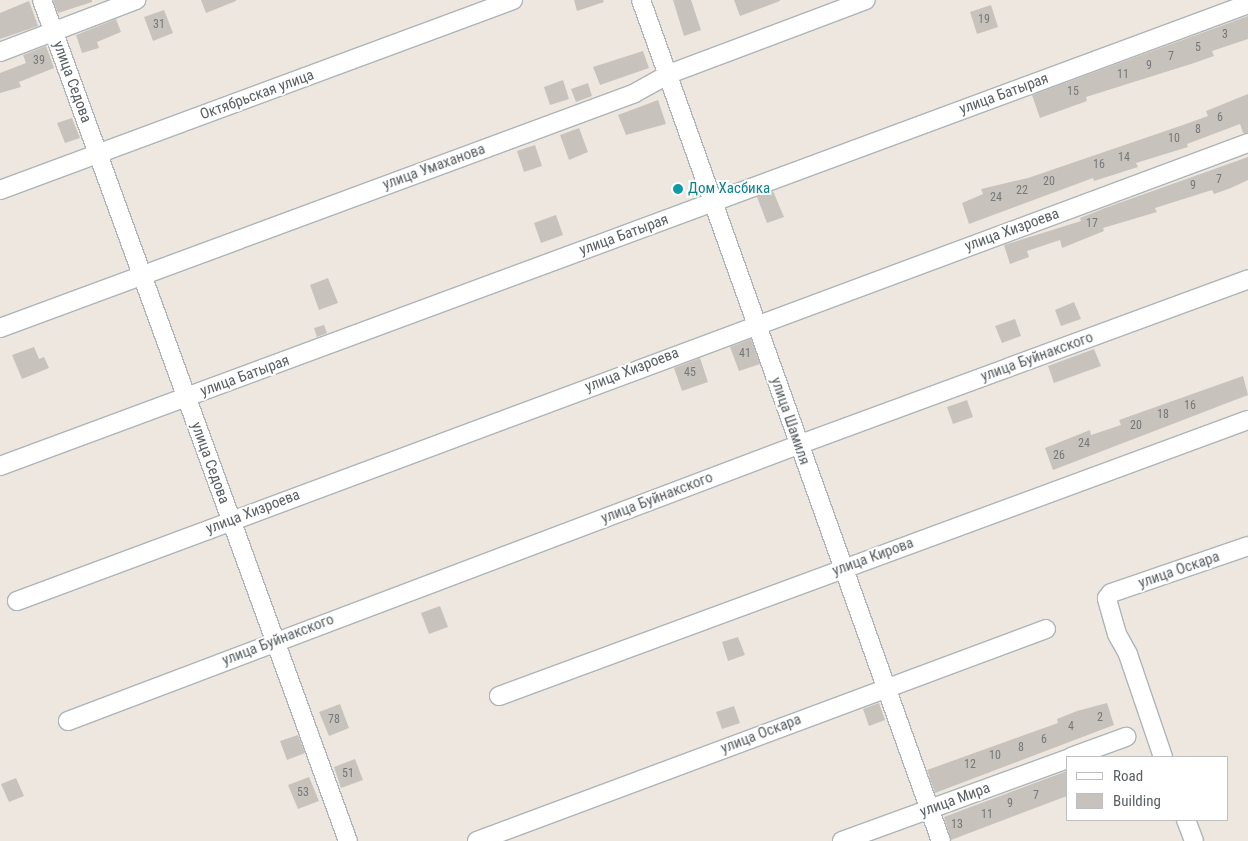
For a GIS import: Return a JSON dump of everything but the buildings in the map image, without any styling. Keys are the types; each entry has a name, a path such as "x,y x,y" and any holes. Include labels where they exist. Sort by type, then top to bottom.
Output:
{"street":[{"name":"улица Седова","path":"42,0 348,841"},
{"path":"0,52 136,0"},
{"name":"Октябрьская улица","path":"0,190 513,0"},
{"name":"улица Шамиля","path":"641,0 669,74 711,203 756,324 884,688 941,841"},
{"name":"улица Умаханова","path":"0,328 633,94 669,74 866,0"},
{"name":"улица Батырая","path":"0,466 1248,4"},
{"name":"улица Хизроева","path":"17,601 756,324 1248,143"},
{"name":"улица Буйнакского","path":"68,721 275,641 798,445 1248,279"},
{"name":"улица Кирова","path":"499,696 842,568 983,519 1248,420"},
{"name":"улица Оскара","path":"1163,756 1107,603 1111,593 1248,546"},
{"name":"улица Оскара","path":"477,841 1046,629"},
{"path":"1073,756 1126,737"},
{"name":"улица Мира","path":"842,841 1066,759"},
{"path":"1186,821 1194,841"}],"place":[{"name":"Дом Хасбика","path":"678,189"}]}
